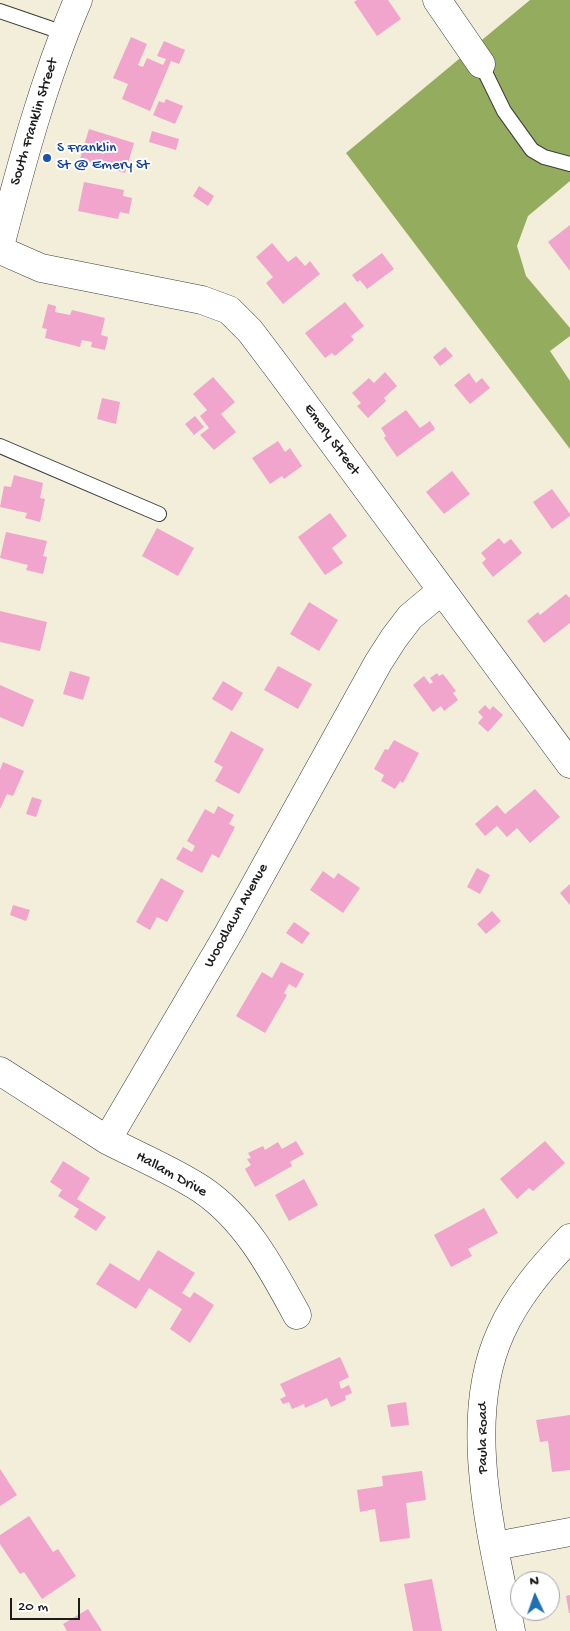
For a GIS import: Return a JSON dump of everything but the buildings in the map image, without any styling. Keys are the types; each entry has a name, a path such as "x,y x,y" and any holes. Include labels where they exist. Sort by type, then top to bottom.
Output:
{"street":[{"name":"South Franklin Street","path":"0,246 38,110 64,33 78,0"},
{"path":"437,0 481,64"},
{"name":"Emery Street","path":"0,250 41,268 193,298 230,310 250,331 278,368 570,764"},
{"name":"Woodlawn Avenue","path":"107,1140 228,934 378,664 410,617 441,591"},
{"path":"0,1071 107,1140"},
{"name":"Hallam Drive","path":"107,1140 202,1190 229,1212 249,1235 269,1264 297,1315"},
{"name":"Paula Road","path":"512,1631 486,1498 481,1446 482,1408 489,1367 500,1333 518,1300 540,1269 570,1238"},
{"path":"495,1546 570,1532"}],"lane":[{"path":"0,11 64,33"},
{"path":"481,64 504,110 532,150 544,158 570,164"},
{"path":"0,446 159,514"}],"green space":[{"path":"530,0 570,0 570,181 528,216 517,246 526,276 570,328 570,336 550,351 570,381 570,449 346,153"}],"place":[{"name":"S Franklin St @ Emery St","path":"47,158"}]}
